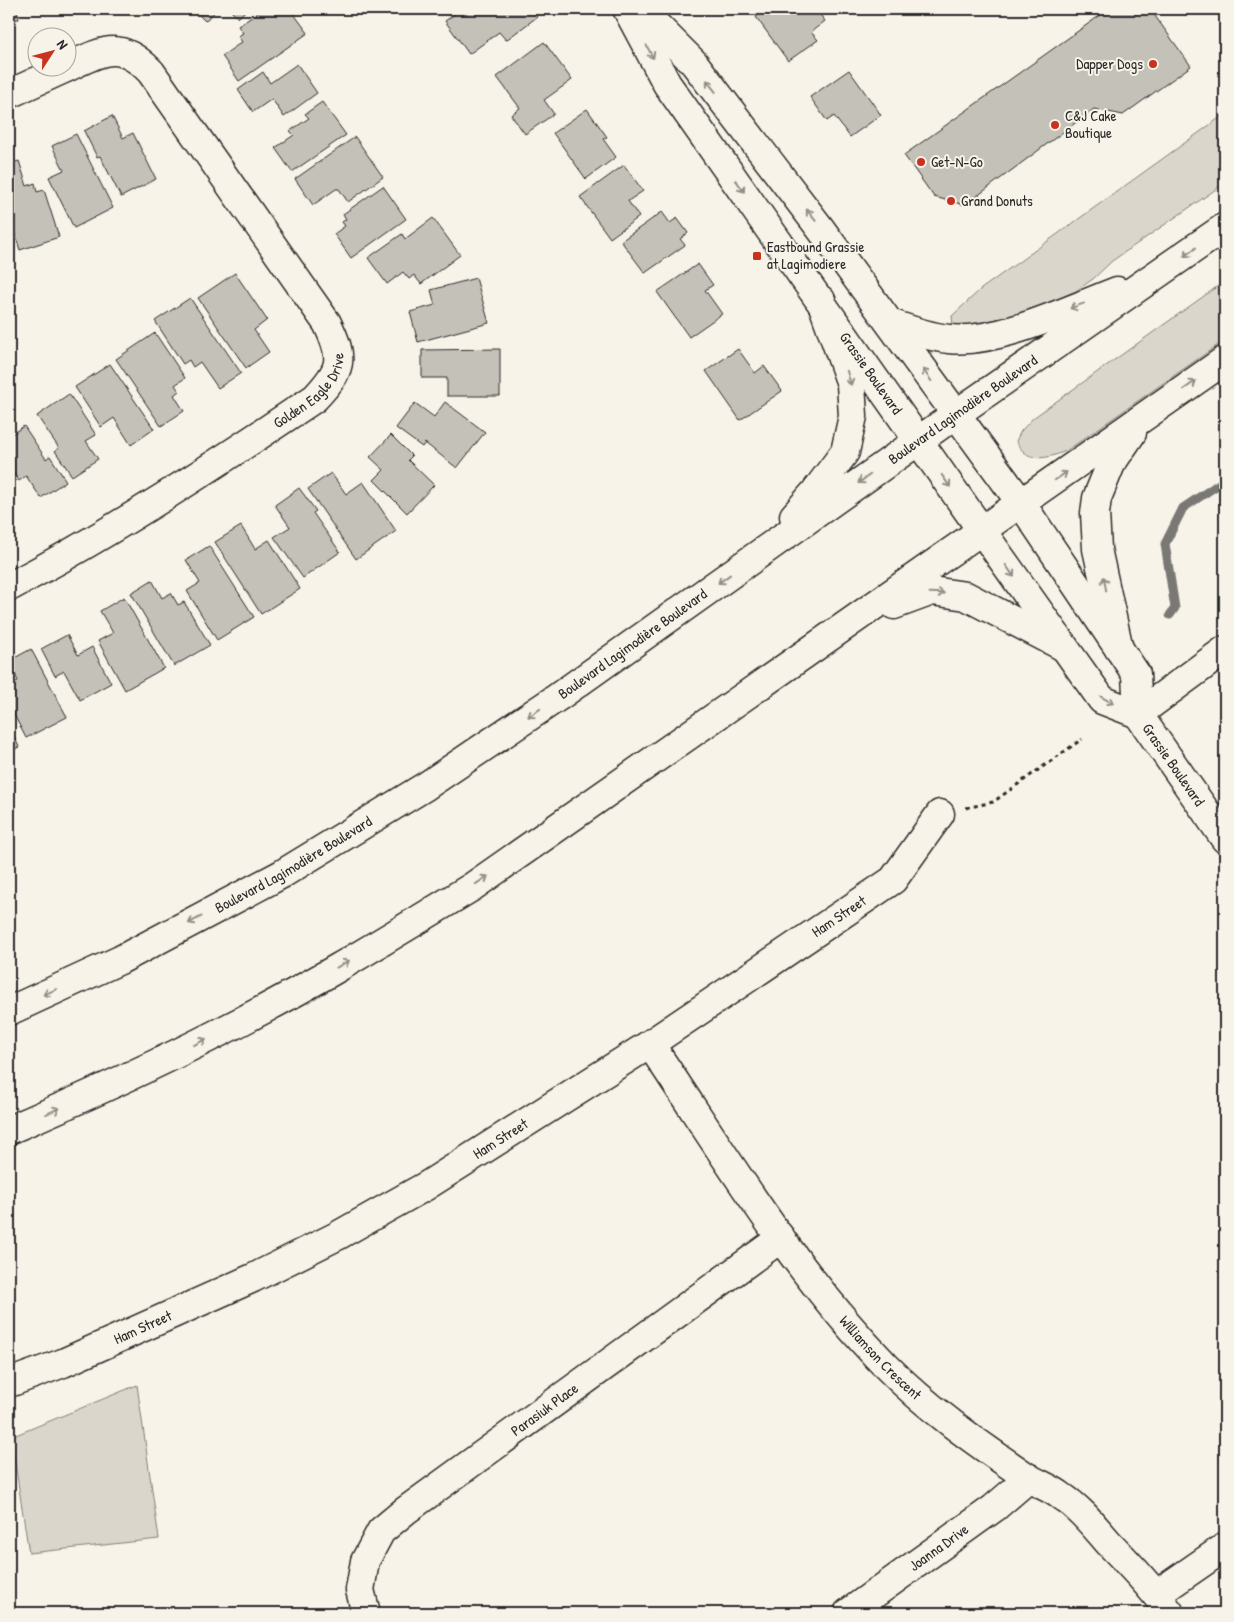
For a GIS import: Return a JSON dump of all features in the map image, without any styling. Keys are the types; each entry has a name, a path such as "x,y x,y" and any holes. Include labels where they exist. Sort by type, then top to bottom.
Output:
{"street":[{"name":"Grassie Boulevard","path":"627,9 667,84 821,300 1062,646 1102,700 1138,714"},
{"name":"Grassie Boulevard","path":"640,9 694,63 820,228 1021,504 1136,674 1138,714 1225,839"},
{"name":"Golden Eagle Drive","path":"9,587 100,536 197,477 315,398 330,381 338,366 338,346 327,323 151,72 137,58 121,52 108,50 78,62"},
{"name":"Golden Eagle Drive","path":"9,94 43,78"},
{"name":"Boulevard Lagimodière Boulevard","path":"9,1011 120,960 282,874 411,795 558,697 956,414 1156,277 1225,227"},
{"path":"890,323 948,339 986,336 1032,324 1156,277"},
{"path":"763,550 815,492 845,452 853,416 852,384 821,300"},
{"path":"9,1130 88,1096 223,1031 375,946 472,887 1225,360"},
{"path":"1119,649 1097,549 1095,532 1097,498 1111,464 1134,430 1154,410"},
{"path":"814,649 890,606 932,591 966,596 1062,646"},
{"path":"1138,714 1225,650"},
{"name":"Ham Street","path":"9,1383 63,1363 253,1278 337,1236 426,1186 650,1044 893,880 940,814"},
{"name":"Williamson Crescent","path":"650,1044 781,1238 852,1328 886,1366 923,1400 1029,1478 1061,1495 1078,1510 1163,1604"},
{"name":"Parasiuk Place","path":"366,1613 360,1590 364,1561 381,1531 413,1505 781,1238"},
{"name":"Joanna Drive","path":"848,1613 994,1508 1029,1478"},
{"path":"1163,1604 1225,1547"}],"path":[{"path":"940,814 993,802 1082,739"}],"shaded area":[{"path":"1225,114 1225,183 1112,261 1093,279 1076,291 1025,313 978,324 953,327 952,316 981,289"},
{"path":"1225,281 1225,340 1066,451 1038,458 1031,456 1020,448 1016,441 1021,431 1033,418"},
{"path":"137,1385 159,1539 29,1553 11,1437"}],"building":[{"path":"9,9 17,9 19,19 9,20"},
{"path":"193,9 218,9 205,21"},
{"path":"229,9 247,9 238,18"},
{"path":"264,9 291,10 308,33 239,81 222,56 242,42 238,36 243,33 238,26"},
{"path":"462,9 531,9 537,17 506,40 499,32 469,54 445,21"},
{"path":"767,9 816,9 825,21 811,32 818,40 788,61 756,17"},
{"path":"1109,9 1150,9 1191,66 1123,115 1094,109 965,205 934,197 904,155"},
{"path":"544,42 572,80 544,100 554,114 525,134 511,115 520,108 497,77"},
{"path":"297,64 317,93 284,117 272,99 253,112 238,90 263,72 270,83"},
{"path":"849,70 881,115 850,137 834,116 827,121 810,97"},
{"path":"322,102 346,135 292,172 275,148 294,135 290,131 309,118 305,114"},
{"path":"587,109 607,137 603,139 616,157 586,179 553,133"},
{"path":"112,116 123,138 133,133 156,179 121,197 100,156 97,157 84,131"},
{"path":"76,134 113,208 74,228 49,177 64,170 52,146"},
{"path":"355,137 383,177 348,202 339,189 336,189 313,205 295,179"},
{"path":"19,161 27,186 35,183 37,192 44,190 59,237 20,250 9,215 9,164"},
{"path":"624,165 643,191 628,201 639,217 610,238 580,197"},
{"path":"383,186 406,219 351,258 334,234 345,226 342,222 346,219 343,214"},
{"path":"662,212 670,223 677,218 688,233 680,239 685,245 645,273 621,241"},
{"path":"433,218 460,255 421,284 414,275 409,279 403,272 387,284 368,258 402,234 405,239"},
{"path":"698,264 713,285 705,290 722,314 689,337 657,292"},
{"path":"235,273 267,320 254,330 269,352 246,368 198,298"},
{"path":"476,278 489,323 418,342 410,312 435,305 431,290"},
{"path":"190,298 241,373 218,388 200,362 193,367 189,360 183,364 155,321"},
{"path":"155,333 185,378 175,385 179,391 174,395 184,411 161,426 116,359"},
{"path":"500,349 500,396 447,396 447,378 422,378 422,350"},
{"path":"738,349 755,373 764,366 782,391 740,420 706,371"},
{"path":"110,364 154,429 131,445 114,418 101,427 75,387"},
{"path":"69,394 96,435 86,441 98,459 72,476 55,451 59,448 37,416"},
{"path":"445,402 485,432 457,468 425,443 422,447 396,428 415,403 434,417"},
{"path":"24,426 46,459 50,456 66,481 41,498 26,476 19,481 9,466 9,436"},
{"path":"391,435 412,456 408,460 434,485 407,513 374,480 384,470 370,457"},
{"path":"331,473 346,494 363,482 396,531 356,559 308,489"},
{"path":"299,488 316,511 313,513 340,552 303,578 274,537 290,527 275,505"},
{"path":"241,526 255,549 269,540 300,589 261,614 215,542"},
{"path":"209,546 254,617 217,640 187,591 200,583 186,560"},
{"path":"152,580 162,598 171,593 178,605 184,602 210,645 174,666 131,593"},
{"path":"124,597 164,668 125,690 98,641 113,633 100,611"},
{"path":"67,635 78,655 92,647 111,683 80,700 64,671 55,676 41,649"},
{"path":"31,649 67,717 26,738 9,705 9,686 18,681 9,661"},
{"path":"9,725 19,747 9,752"}],"waterway":[{"path":"1170,615 1175,608 1165,544 1183,508 1225,480"}],"place":[{"name":"Dapper Dogs","path":"1153,64"},
{"name":"C&J Cake Boutique","path":"1055,125"},
{"name":"Get-N-Go","path":"921,162"},
{"name":"Grand Donuts","path":"951,201"},
{"name":"Eastbound Grassie at Lagimodiere","path":"757,256"}]}
